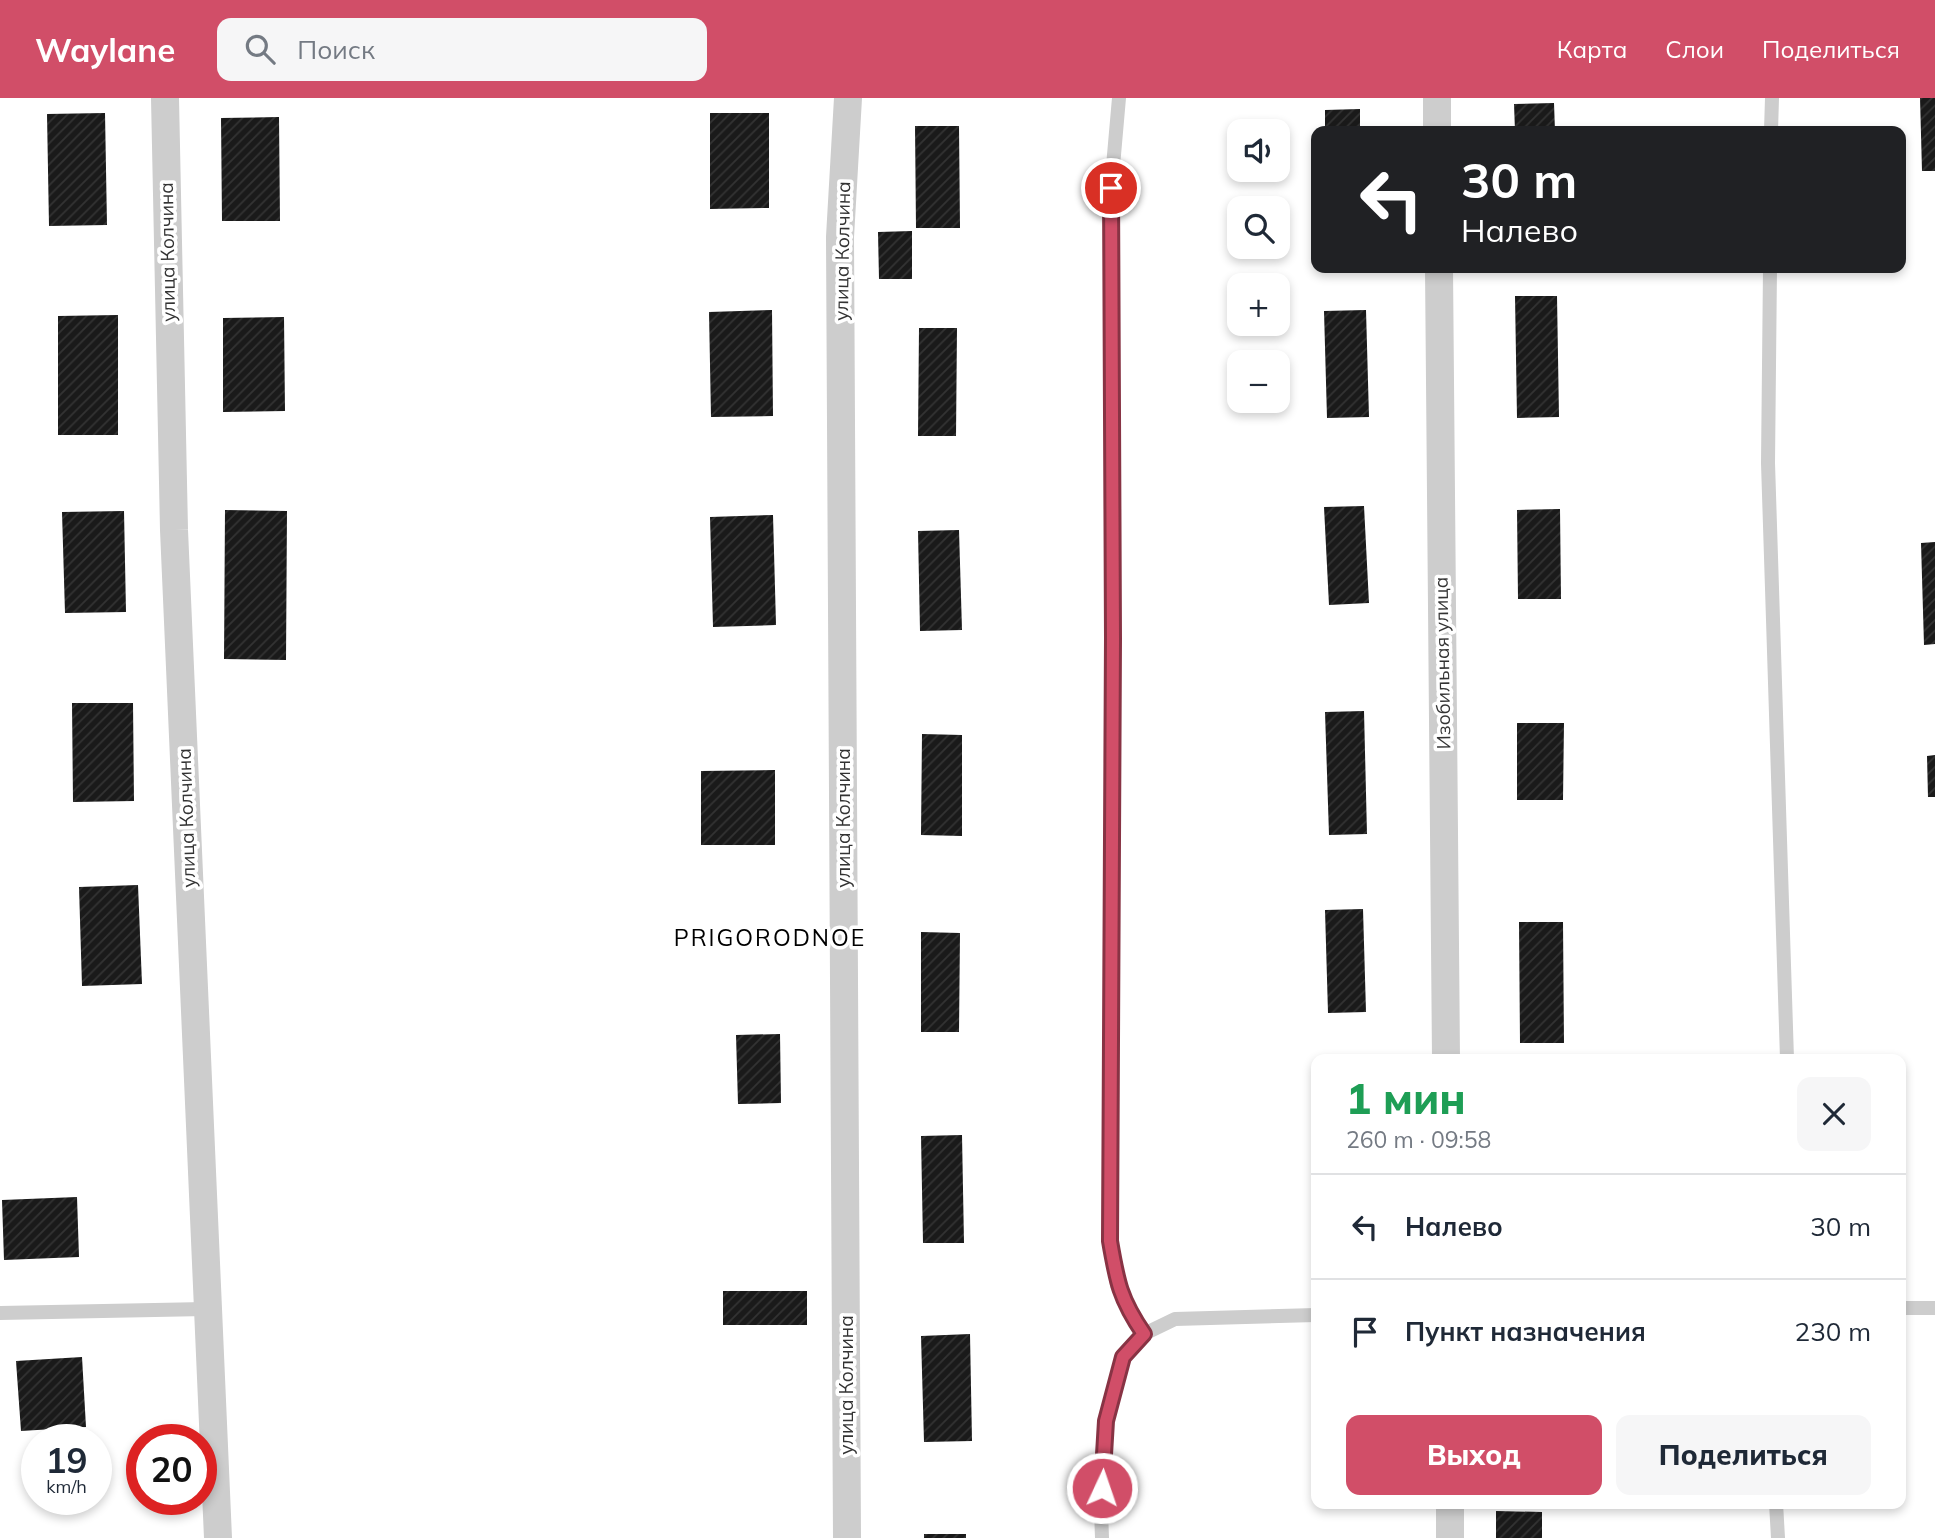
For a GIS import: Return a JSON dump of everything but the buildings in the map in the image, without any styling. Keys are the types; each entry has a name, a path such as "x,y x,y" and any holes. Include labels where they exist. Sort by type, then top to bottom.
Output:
{"street":[{"name":"улица Колчина","path":"165,98 174,530 218,1538"},
{"name":"улица Колчина","path":"847,1538 840,237 848,98"},
{"path":"1437,98 1437,126"},
{"name":"Изобильная улица","path":"1438,273 1446,1054"},
{"path":"1450,1509 1450,1538"}],"lane":[{"path":"1119,98 1111,188 1113,638 1110,1241 1117,1285 1129,1312 1144,1334"},
{"path":"1771,126 1772,98"},
{"path":"1770,273 1768,463 1787,1054"},
{"path":"1906,1308 1935,1308"},
{"path":"0,1313 206,1309"},
{"path":"1102,1538 1106,1421 1123,1357 1144,1334 1175,1320 1311,1315"},
{"path":"1776,1509 1778,1538"}],"district":[{"name":"PRIGORODNOE","path":"770,938"}],"route":[{"path":"1102,1488 1106,1421 1123,1357 1144,1334 1129,1312 1117,1285 1110,1241 1113,638 1111,188"}]}
